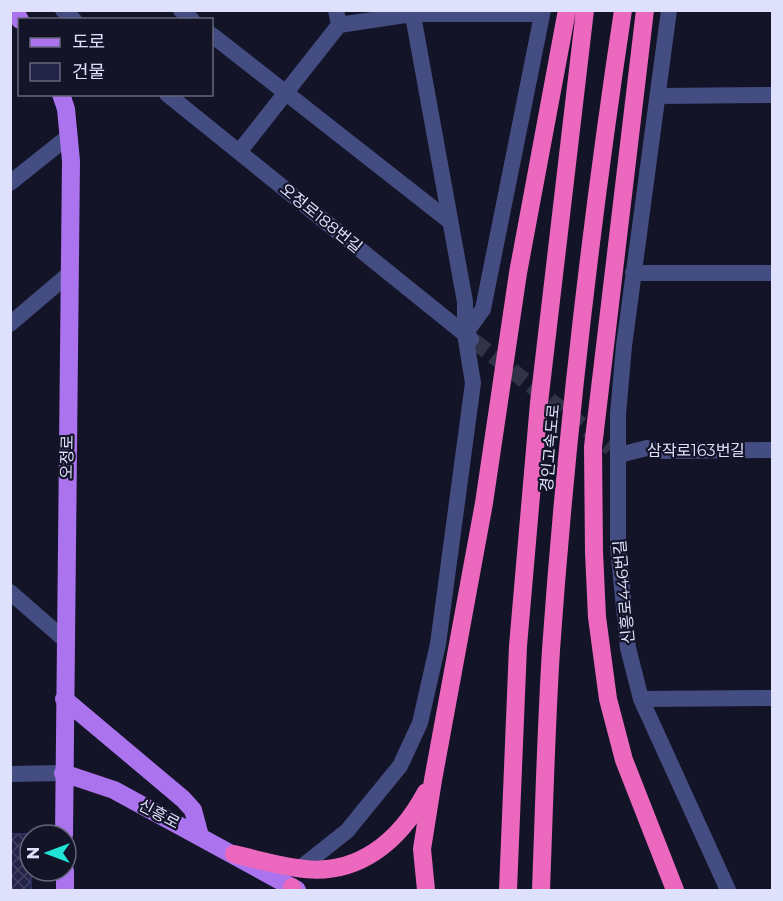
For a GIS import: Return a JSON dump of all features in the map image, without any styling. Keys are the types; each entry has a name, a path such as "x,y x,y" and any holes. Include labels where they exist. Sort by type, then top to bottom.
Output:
{"highway":[{"path":"426,891 423,849 433,780 484,503 520,262 567,10"},
{"name":"경인고속도로","path":"508,891 518,646 539,403 585,10"},
{"name":"경인고속도로","path":"541,891 551,651 571,430 596,189 622,10"},
{"path":"645,10 593,447 594,552 597,617 608,699 624,760 675,891"},
{"path":"234,854 299,869 343,866 383,849 414,815 433,780"}],"main road":[{"name":"오정로","path":"62,96 66,109 71,161 64,823"},
{"path":"64,699 183,799 193,810 200,836"},
{"name":"신흥로","path":"63,773 114,790 234,854 286,887"}],"street":[{"name":"신흥로446번길","path":"669,10 633,273 618,414 615,452 618,547 628,648 641,699 728,891"},
{"path":"299,869 347,831 400,766 420,723 438,644 473,383 465,302 448,220 412,12"},
{"path":"239,152 286,93 337,18 412,12 542,12 483,309 469,338"},
{"path":"213,35 448,220"},
{"path":"658,96 772,95"},
{"name":"오정로188번길","path":"169,96 469,338"},
{"path":"10,183 69,136"},
{"path":"10,324 70,273"},
{"path":"633,273 772,273"},
{"name":"삼작로163번길","path":"615,452 647,448 662,451 772,450"},
{"path":"10,592 65,640"},
{"path":"641,699 772,698"},
{"name":"신흥로","path":"10,774 63,773"}],"building":[{"path":"10,834 18,834 18,883 31,883 31,890 10,890"}],"tunnel":[{"path":"474,341 611,448"}]}
